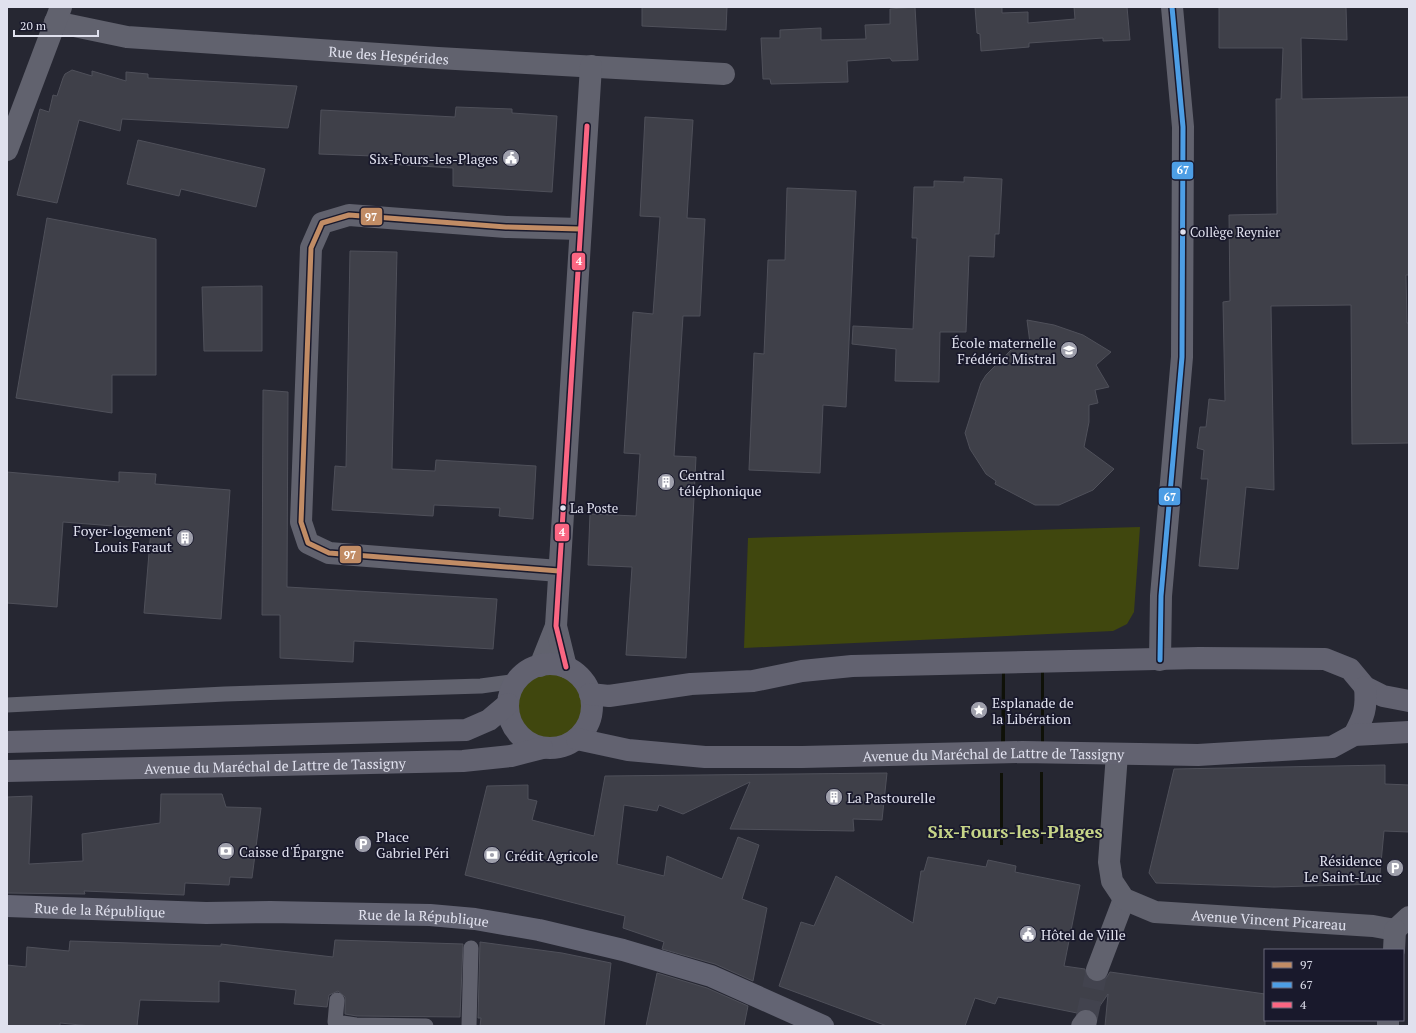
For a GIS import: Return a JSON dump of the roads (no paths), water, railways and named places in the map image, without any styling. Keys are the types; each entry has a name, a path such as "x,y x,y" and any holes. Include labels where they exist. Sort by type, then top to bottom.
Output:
{"main road":[{"path":"590,694 609,696 692,684 754,681 802,671 852,666 1199,658 1325,659 1350,669 1365,687 1383,696 1409,701"},
{"path":"553,664 566,667 581,678 590,694 592,706 591,718 585,730 577,739 566,745 555,748 542,748 531,744 517,732 509,716 508,704 511,692 517,681 527,671 540,666 553,664"},
{"path":"1354,735 1365,714 1365,687"},
{"name":"Avenue du Maréchal de Lattre de Tassigny","path":"7,742 466,730 489,720 508,704"},
{"name":"Avenue du Maréchal de Lattre de Tassigny","path":"577,739 628,750 706,757 802,757 1022,752 1198,755 1332,747 1354,735 1409,732"},
{"name":"Avenue du Maréchal de Lattre de Tassigny","path":"7,771 463,761 511,756 542,748"},
{"name":"Rue de la République","path":"7,906 206,913 270,912 430,915 475,919 539,930 623,950 711,976 811,1024"}],"street":[{"path":"1160,660 1161,596 1182,357 1183,127 1172,7"},
{"path":"7,150 58,14"},
{"name":"Rue des Hespérides","path":"58,14 127,37 438,58 724,74"},
{"path":"566,667 556,626 591,66"},
{"path":"559,571 329,553 308,543 301,522 311,248 322,223 349,215 506,233 580,230"},
{"path":"540,666 556,626"},
{"path":"1097,970 1124,899 1112,881 1109,862 1117,754"},
{"name":"Avenue Vincent Picareau","path":"1124,899 1156,912 1373,926 1399,932"}],"lane":[{"path":"7,705 225,694 481,686 517,681"},
{"path":"469,1026 471,948"},
{"path":"337,1000 335,1022 356,1025 426,1026"}],"tunnel":[{"path":"1086,1021 1097,970"}],"place":[{"name":"Six-Fours-les-Plages","path":"511,158"},
{"name":"Collège Reynier","path":"1183,232"},
{"name":"École maternelle Frédéric Mistral","path":"1069,350"},
{"name":"Central téléphonique","path":"666,482"},
{"name":"La Poste","path":"563,508"},
{"name":"Foyer-logement Louis Faraut","path":"185,538"},
{"name":"Esplanade de la Libération","path":"979,710"},
{"name":"La Pastourelle","path":"834,797"},
{"name":"Place Gabriel Péri","path":"363,844"},
{"name":"Caisse d'Épargne","path":"226,851"},
{"name":"Crédit Agricole","path":"492,855"},
{"name":"Résidence Le Saint-Luc","path":"1395,868"},
{"name":"Hôtel de Ville","path":"1028,934"}],"district":[{"name":"Six-Fours-les-Plages","path":"1015,831"}]}
